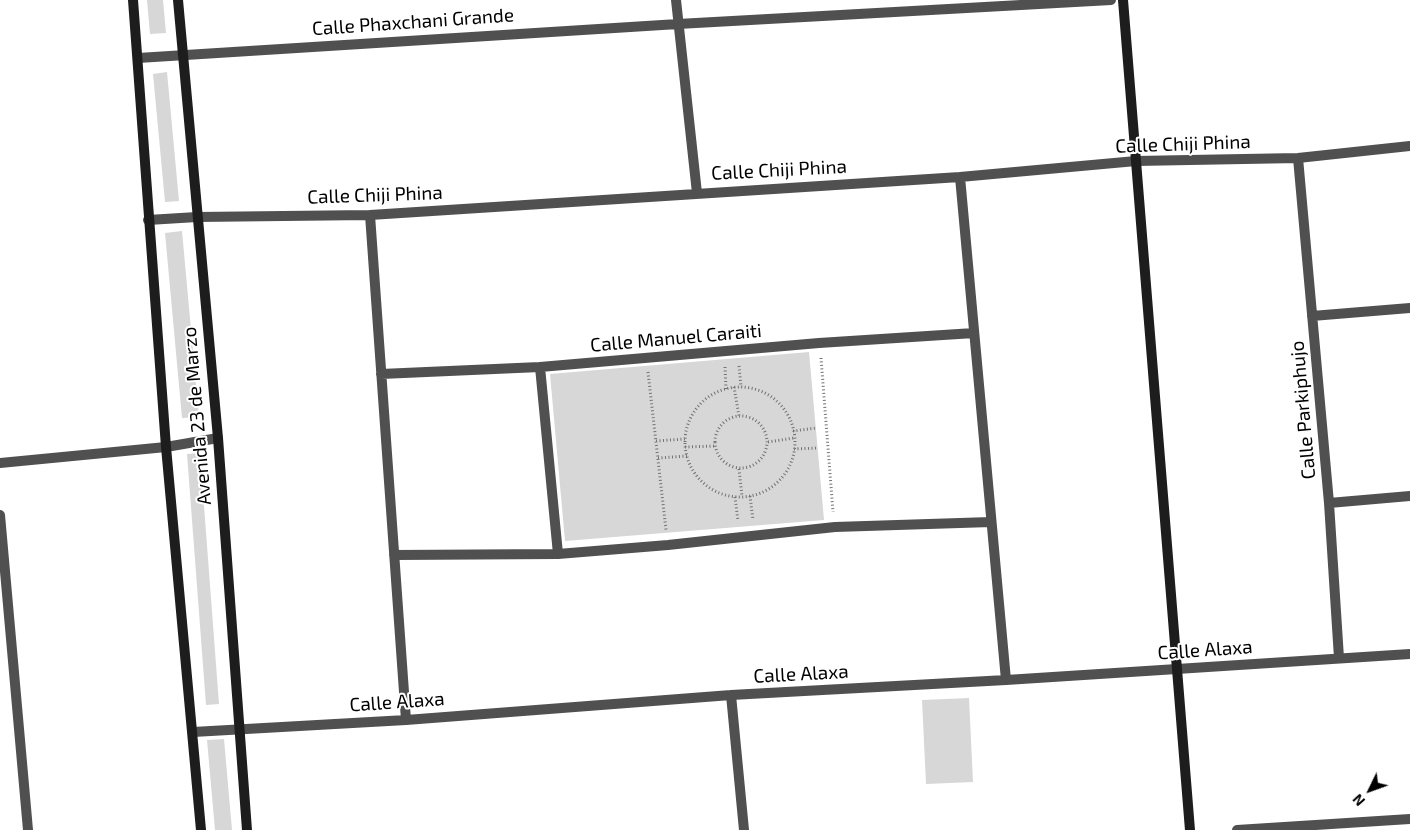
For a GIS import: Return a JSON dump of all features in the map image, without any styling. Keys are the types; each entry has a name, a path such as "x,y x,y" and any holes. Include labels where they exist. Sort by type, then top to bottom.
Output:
{"street":[{"name":"Avenida 23 de Marzo","path":"133,0 166,447 201,830"},
{"name":"Avenida 23 de Marzo","path":"178,0 218,438 247,830"},
{"path":"676,0 697,192"},
{"name":"Calle Phaxchani Grande","path":"138,58 678,24 1110,0"},
{"path":"1123,0 1190,830"},
{"name":"Calle Chiji Phina","path":"148,220 197,217 370,215 697,192 960,177 1136,162 1298,158 1410,146"},
{"name":"Calle Parkiphujo","path":"1298,158 1329,503 1339,658"},
{"path":"960,177 1006,680"},
{"path":"370,215 406,720"},
{"path":"1312,316 1410,308"},
{"name":"Calle Manuel Caraiti","path":"381,374 540,367 819,343 974,333"},
{"path":"540,367 558,554"},
{"path":"0,463 166,447 218,438"},
{"path":"1329,503 1410,496"},
{"path":"0,515 28,830"},
{"path":"394,555 558,554 668,545 835,527 991,522"},
{"path":"0,631 11,630"},
{"name":"Calle Alaxa","path":"193,732 406,720 731,695 1006,680 1410,654"},
{"path":"731,695 744,830"},
{"path":"1238,830 1410,819"}],"path":[{"path":"819,343 835,527"},
{"path":"738,358 741,387"},
{"path":"648,359 668,545"},
{"path":"724,359 726,389"},
{"path":"734,387 739,416"},
{"path":"741,387 752,388 768,395 782,406 791,421 794,449 793,457 784,474 771,488 750,496 735,497 717,492 701,481 690,466 685,439 692,414 703,400 718,391 741,387"},
{"path":"739,416 748,417 762,426 768,442 762,458 756,465 739,469 723,462 715,446 718,430 723,423 739,416"},
{"path":"793,431 816,428"},
{"path":"768,442 794,438"},
{"path":"656,441 685,439"},
{"path":"685,447 715,446"},
{"path":"794,449 818,448"},
{"path":"658,458 687,456"},
{"path":"739,469 742,496"},
{"path":"750,496 753,526"},
{"path":"735,497 738,527"}],"shaded area":[{"path":"147,0 163,0 166,33 150,34"},
{"path":"167,72 179,201 165,202 153,74"},
{"path":"182,231 199,417 182,418 165,233"},
{"path":"809,352 824,520 565,541 550,374"},
{"path":"200,453 219,704 206,705 187,454"},
{"path":"969,698 973,782 926,784 922,700"},
{"path":"224,739 232,830 215,830 207,740"}]}
